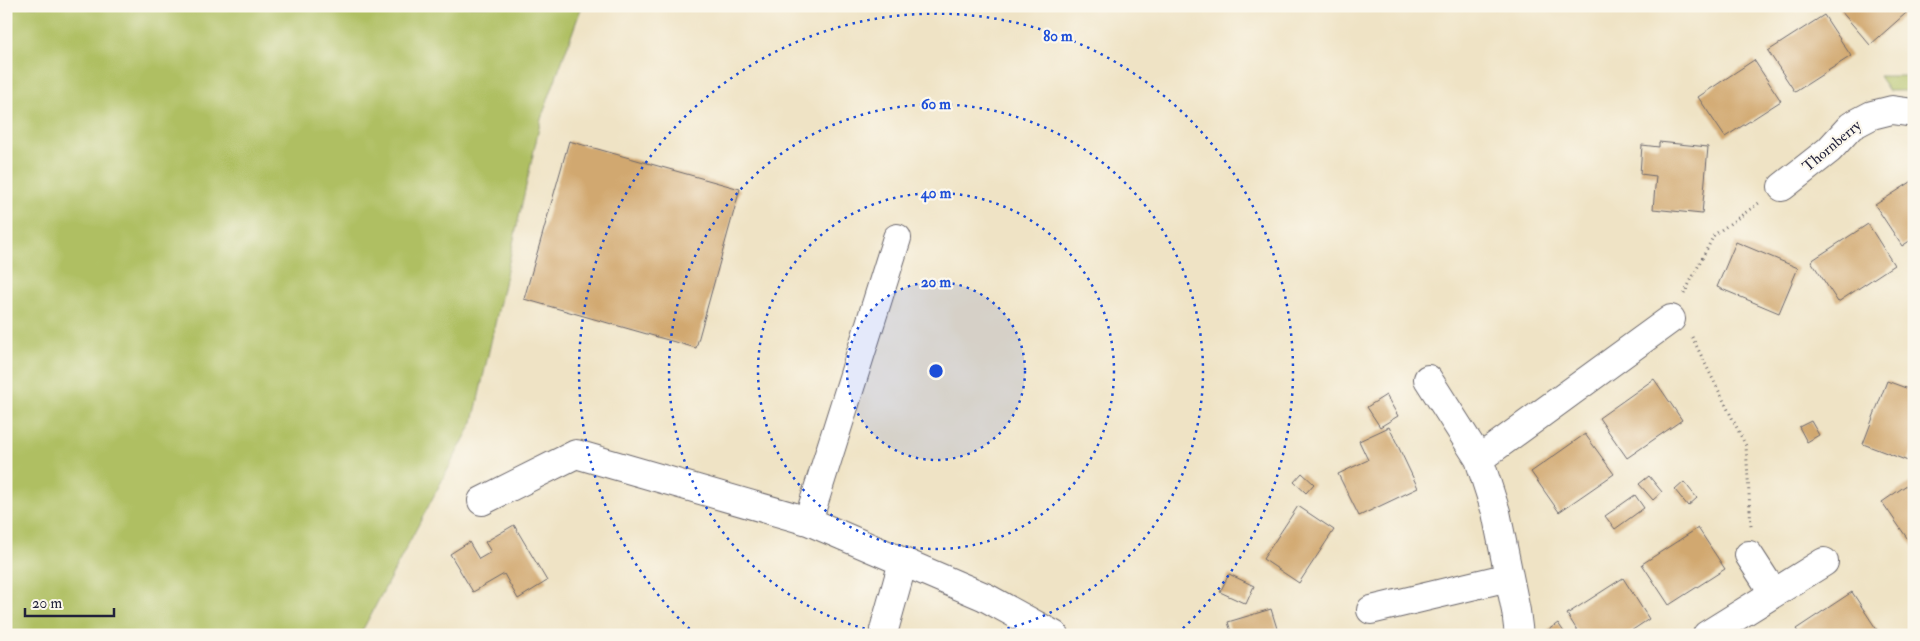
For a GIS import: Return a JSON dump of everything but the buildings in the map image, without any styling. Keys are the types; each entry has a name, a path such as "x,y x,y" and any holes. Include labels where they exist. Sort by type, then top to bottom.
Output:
{"street":[{"name":"Thornberry","path":"1782,187 1829,150 1852,126 1872,115 1892,110 1914,114"},
{"path":"808,521 897,238"},
{"path":"1480,459 1671,319"},
{"path":"1428,378 1480,459 1496,512 1519,635"},
{"path":"482,501 576,454 808,521 985,597 1054,635"},
{"path":"1749,555 1773,592"},
{"path":"885,635 884,630 903,562"},
{"path":"1707,635 1773,592 1824,562"},
{"path":"1371,610 1509,577"}],"path":[{"path":"1749,555 1756,545 1751,525 1746,446 1690,331 1671,319 1714,235 1782,187"}],"green space":[{"path":"6,6 582,6 541,119 473,422 360,635 6,635"},
{"path":"1879,76 1914,76 1914,91 1889,91"}]}
